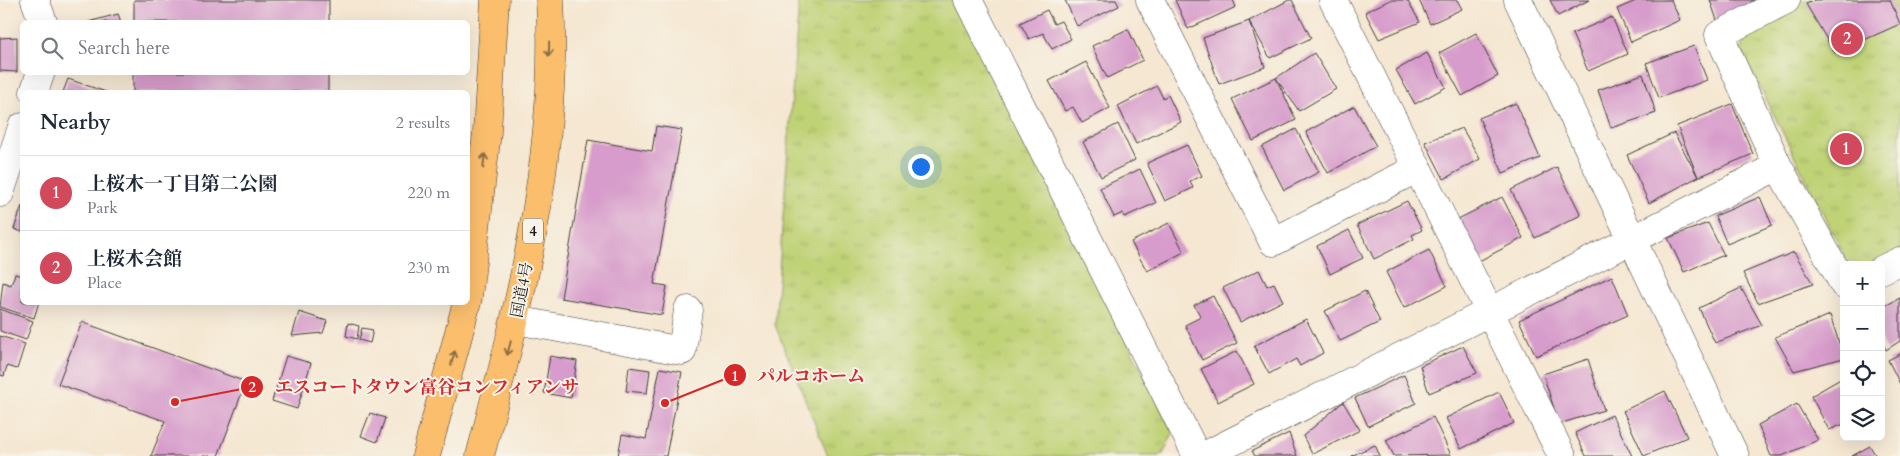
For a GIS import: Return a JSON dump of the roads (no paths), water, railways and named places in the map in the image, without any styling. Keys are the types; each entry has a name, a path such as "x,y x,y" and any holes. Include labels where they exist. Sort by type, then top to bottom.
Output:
{"highway":[{"path":"470,280 488,132 495,0"},
{"name":"国道4号","path":"480,456 516,320 535,223 549,103 550,0"},
{"path":"426,456 466,305"}],"street":[{"path":"35,0 42,20"},
{"path":"968,0 1197,456"},
{"path":"1150,0 1273,242 1416,169"},
{"path":"1333,0 1416,169 1490,312 1555,454"},
{"path":"1518,0 1735,456"},
{"path":"1786,0 1719,35 1778,166 1840,278"},
{"path":"35,90 40,75"},
{"path":"0,193 20,133"},
{"path":"1204,456 1778,166"},
{"path":"1885,268 1900,261"},
{"path":"516,320 682,351 688,310"}],"place":[{"name":"上桜木会館","path":"1847,39"},
{"name":"上桜木一丁目第二公園","path":"1846,149"},
{"name":"エスコートタウン富谷コンフィアンサ","path":"175,402"},
{"name":"パルコホーム","path":"665,403"}]}
